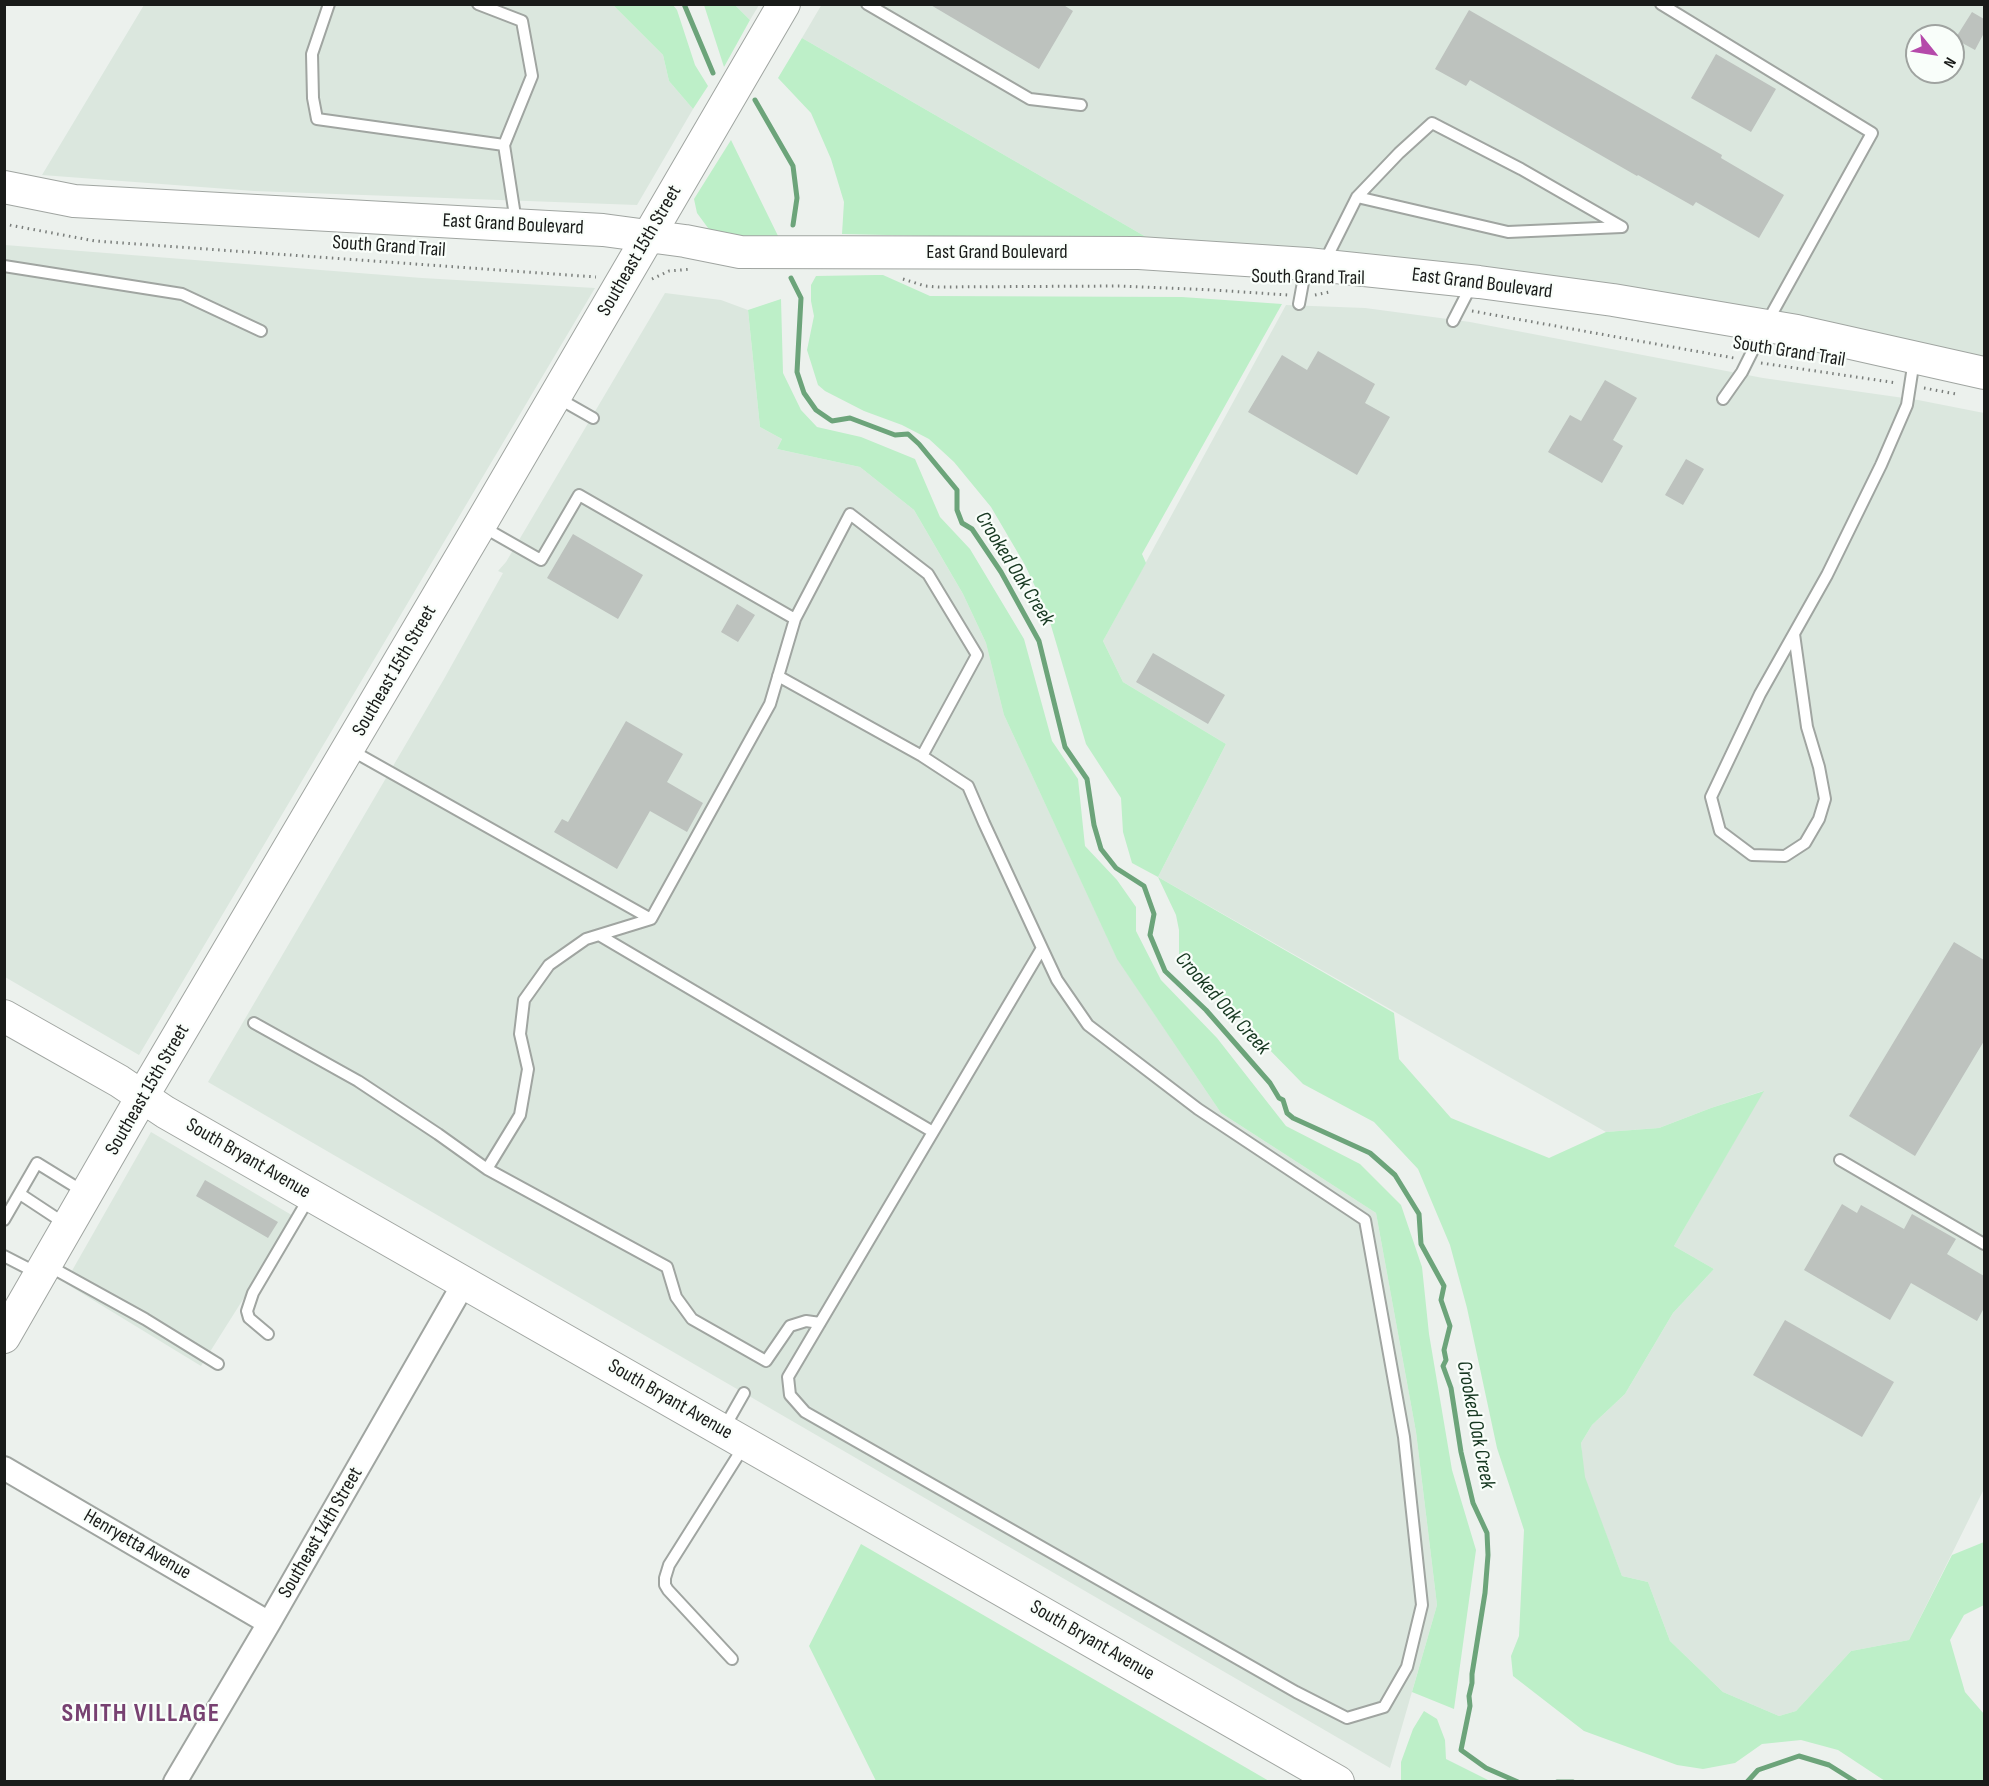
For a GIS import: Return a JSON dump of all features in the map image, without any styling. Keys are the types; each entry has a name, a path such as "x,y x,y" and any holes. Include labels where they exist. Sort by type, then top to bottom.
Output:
{"street":[{"name":"Southeast 15th Street","path":"4,1337 142,1097 556,397 784,4"},
{"name":"East Grand Boulevard","path":"4,187 74,201 603,230 740,252 1139,253 1322,274 1466,295 1613,300 1765,326 1912,371 1984,373"},
{"name":"South Bryant Avenue","path":"4,1016 165,1112 1338,1782"},
{"name":"Southeast 14th Street","path":"175,1782 464,1283"},
{"name":"Henryetta Avenue","path":"4,1468 269,1623"}],"lane":[{"path":"329,4 312,54 316,119 504,145"},
{"path":"478,4 522,21 532,76 504,145 516,225"},
{"path":"867,4 1030,99 1081,105"},
{"path":"1661,4 1872,133 1736,383 1723,399"},
{"path":"1300,300 1322,274 1357,197 1399,153 1432,123 1521,169 1622,228 1508,232 1357,197"},
{"path":"4,266 182,294 261,331"},
{"path":"1453,321 1466,295"},
{"path":"1794,634 1808,727 1825,799 1819,819 1805,843 1785,856 1752,855 1720,831 1711,797 1760,694 1827,575 1881,465 1907,405 1912,371"},
{"path":"556,397 592,418"},
{"path":"480,525 541,560 579,495 795,619"},
{"path":"487,1169 520,1115 528,1069 520,1034 524,1000 549,965 586,939 651,919 770,704 795,619 850,514 928,574 977,655 922,756"},
{"path":"778,676 922,756 968,786 1057,980 1088,1025 1198,1108 1365,1220 1404,1437 1422,1605 1407,1667 1384,1707 1347,1718 1296,1692 805,1412 790,1395 788,1377 1042,948"},
{"path":"349,748 651,919"},
{"path":"599,935 933,1132"},
{"path":"254,1023 358,1081 487,1169 667,1267 676,1297 692,1319 766,1361 790,1326 806,1322 820,1323"},
{"path":"1840,1160 1984,1244"},
{"path":"4,1220 37,1163 87,1194"},
{"path":"20,1194 68,1226"},
{"path":"268,1334 249,1318 247,1311 253,1293 310,1195"},
{"path":"4,1256 43,1270 145,1319 218,1364"},
{"path":"732,1659 668,1590 665,1578 669,1565 734,1436 744,1394"}],"path":[{"name":"South Grand Trail","path":"4,224 95,241 611,278 646,276 652,279 669,271 699,268"},
{"name":"South Grand Trail","path":"898,276 913,283 938,287 1111,286 1300,300 1320,295 1322,274"},
{"name":"South Grand Trail","path":"1466,295 1748,361 1912,371 1964,395"}],"shaded area":[{"path":"822,4 1984,5 1984,361 1153,241 802,38"},
{"path":"144,5 613,5 663,55 669,81 693,109 637,205 254,191 42,175"},
{"path":"735,5 759,5 750,20"},
{"path":"5,245 422,278 595,288 139,1055 5,977"},
{"path":"665,293 721,300 748,310 760,427 782,439 777,449 860,467 914,510 963,594 986,643 1004,715 1117,958 1221,1113 1376,1213 1416,1432 1437,1605 1390,1768 208,1082 444,679 503,573 498,571 506,562"},
{"path":"1286,305 1365,308 1470,322 1763,378 1918,400 1984,413 1984,1489 1909,1640 1851,1651 1796,1711 1779,1716 1723,1692 1670,1641 1648,1582 1622,1576 1584,1477 1581,1443 1592,1425 1625,1394 1673,1313 1714,1269 1674,1246 1763,1091 1659,1128 1606,1132 1158,877 1226,744 1123,682 1103,641"},
{"path":"151,1132 295,1217 201,1366 65,1283"}],"green space":[{"path":"613,5 673,5 677,10 695,65 708,86 693,109 669,81 663,55"},
{"path":"704,5 735,5 750,20 724,67"},
{"path":"802,38 1153,241 842,234 844,202 831,159 811,113 778,78"},
{"path":"731,140 780,240 727,241 708,228 697,213 694,199"},
{"path":"883,275 930,296 1182,297 1282,304 1142,554 1146,563 1103,641 1123,682 1226,744 1158,877 1132,863 1123,832 1121,798 1086,744 1047,612 1025,565 991,507 954,462 929,439 902,425 864,411 818,385 807,350 814,316 811,285 816,276"},
{"path":"781,299 783,373 801,410 817,427 861,437 915,459 940,517 970,549 1024,639 1052,741 1078,779 1085,846 1117,880 1136,907 1136,931 1161,980 1217,1038 1286,1126 1360,1164 1401,1205 1422,1267 1429,1334 1452,1470 1476,1550 1454,1709 1412,1692 1437,1605 1416,1432 1376,1213 1221,1113 1117,959 1004,715 986,643 963,594 914,510 860,467 777,449 782,439 760,427 748,310"},
{"path":"1158,877 1394,1013 1399,1059 1451,1118 1549,1158 1606,1132 1659,1128 1764,1091 1674,1246 1714,1269 1673,1313 1625,1394 1592,1425 1581,1443 1585,1477 1622,1576 1648,1582 1670,1641 1723,1692 1779,1716 1796,1711 1851,1651 1909,1640 1952,1555 1984,1542 1984,1605 1964,1615 1950,1640 1965,1692 1984,1714 1984,1781 1885,1781 1838,1750 1801,1740 1762,1744 1735,1763 1703,1769 1677,1765 1584,1731 1513,1676 1511,1656 1519,1636 1524,1530 1497,1448 1467,1308 1450,1245 1418,1169 1374,1122 1303,1084 1179,957 1179,930 1176,915"},
{"path":"861,1544 1269,1781 876,1781 809,1646"},
{"path":"1424,1711 1437,1719 1445,1740 1446,1759 1490,1781 1401,1781 1401,1762 1413,1729"}],"building":[{"path":"929,4 1062,4 1073,11 1039,69"},
{"path":"1469,10 1722,155 1721,158 1784,195 1759,238 1696,202 1693,206 1637,176 1470,80 1466,86 1435,69"},
{"path":"1972,12 1984,19 1984,33 1975,50 1965,44 1964,24"},
{"path":"1716,54 1776,89 1751,132 1691,98"},
{"path":"1318,351 1375,384 1365,403 1390,417 1357,475 1248,412 1282,355 1307,370"},
{"path":"1605,380 1637,398 1613,440 1623,446 1602,483 1548,452 1570,415 1581,421"},
{"path":"1686,459 1704,469 1683,505 1665,495"},
{"path":"573,534 643,575 618,619 547,578"},
{"path":"737,604 755,615 738,642 721,632"},
{"path":"1153,653 1225,695 1208,724 1136,682"},
{"path":"626,721 683,754 667,782 703,803 687,832 650,811 617,869 554,832 562,819 568,822"},
{"path":"1954,942 1984,960 1984,1041 1915,1156 1849,1116"},
{"path":"205,1180 278,1222 268,1238 196,1196"},
{"path":"1842,1204 1857,1213 1861,1205 1904,1229 1912,1214 1956,1239 1947,1254 1984,1276 1984,1308 1977,1321 1911,1283 1890,1320 1804,1270"},
{"path":"1785,1320 1894,1382 1862,1437 1753,1375"}],"waterway":[{"name":"Crooked Oak Creek","path":"684,4 713,73"},
{"name":"Crooked Oak Creek","path":"755,100 793,166 797,198 793,225"},
{"name":"Crooked Oak Creek","path":"791,278 801,298 797,372 804,393 816,410 832,421 850,418 895,435 908,434 919,444 957,490 957,510 962,523 972,529 1001,572 1039,641 1065,747 1087,779 1094,825 1101,849 1116,868 1144,886 1154,914 1150,935 1165,971 1206,1010 1270,1083 1279,1098 1283,1100 1287,1113 1293,1118 1370,1153 1395,1175 1419,1214 1421,1244 1444,1286 1441,1300 1450,1326 1444,1350 1446,1360 1443,1366 1451,1388 1461,1452 1473,1503 1487,1533 1485,1593 1469,1696 1470,1706 1461,1750 1486,1768 1518,1782"},
{"name":"Crooked Oak Creek","path":"1747,1782 1758,1770 1799,1756 1829,1765 1856,1782"},
{"name":"Crooked Oak Creek","path":"1557,1782 1573,1782"}],"district":[{"name":"SMITH VILLAGE","path":"141,1714"}]}
